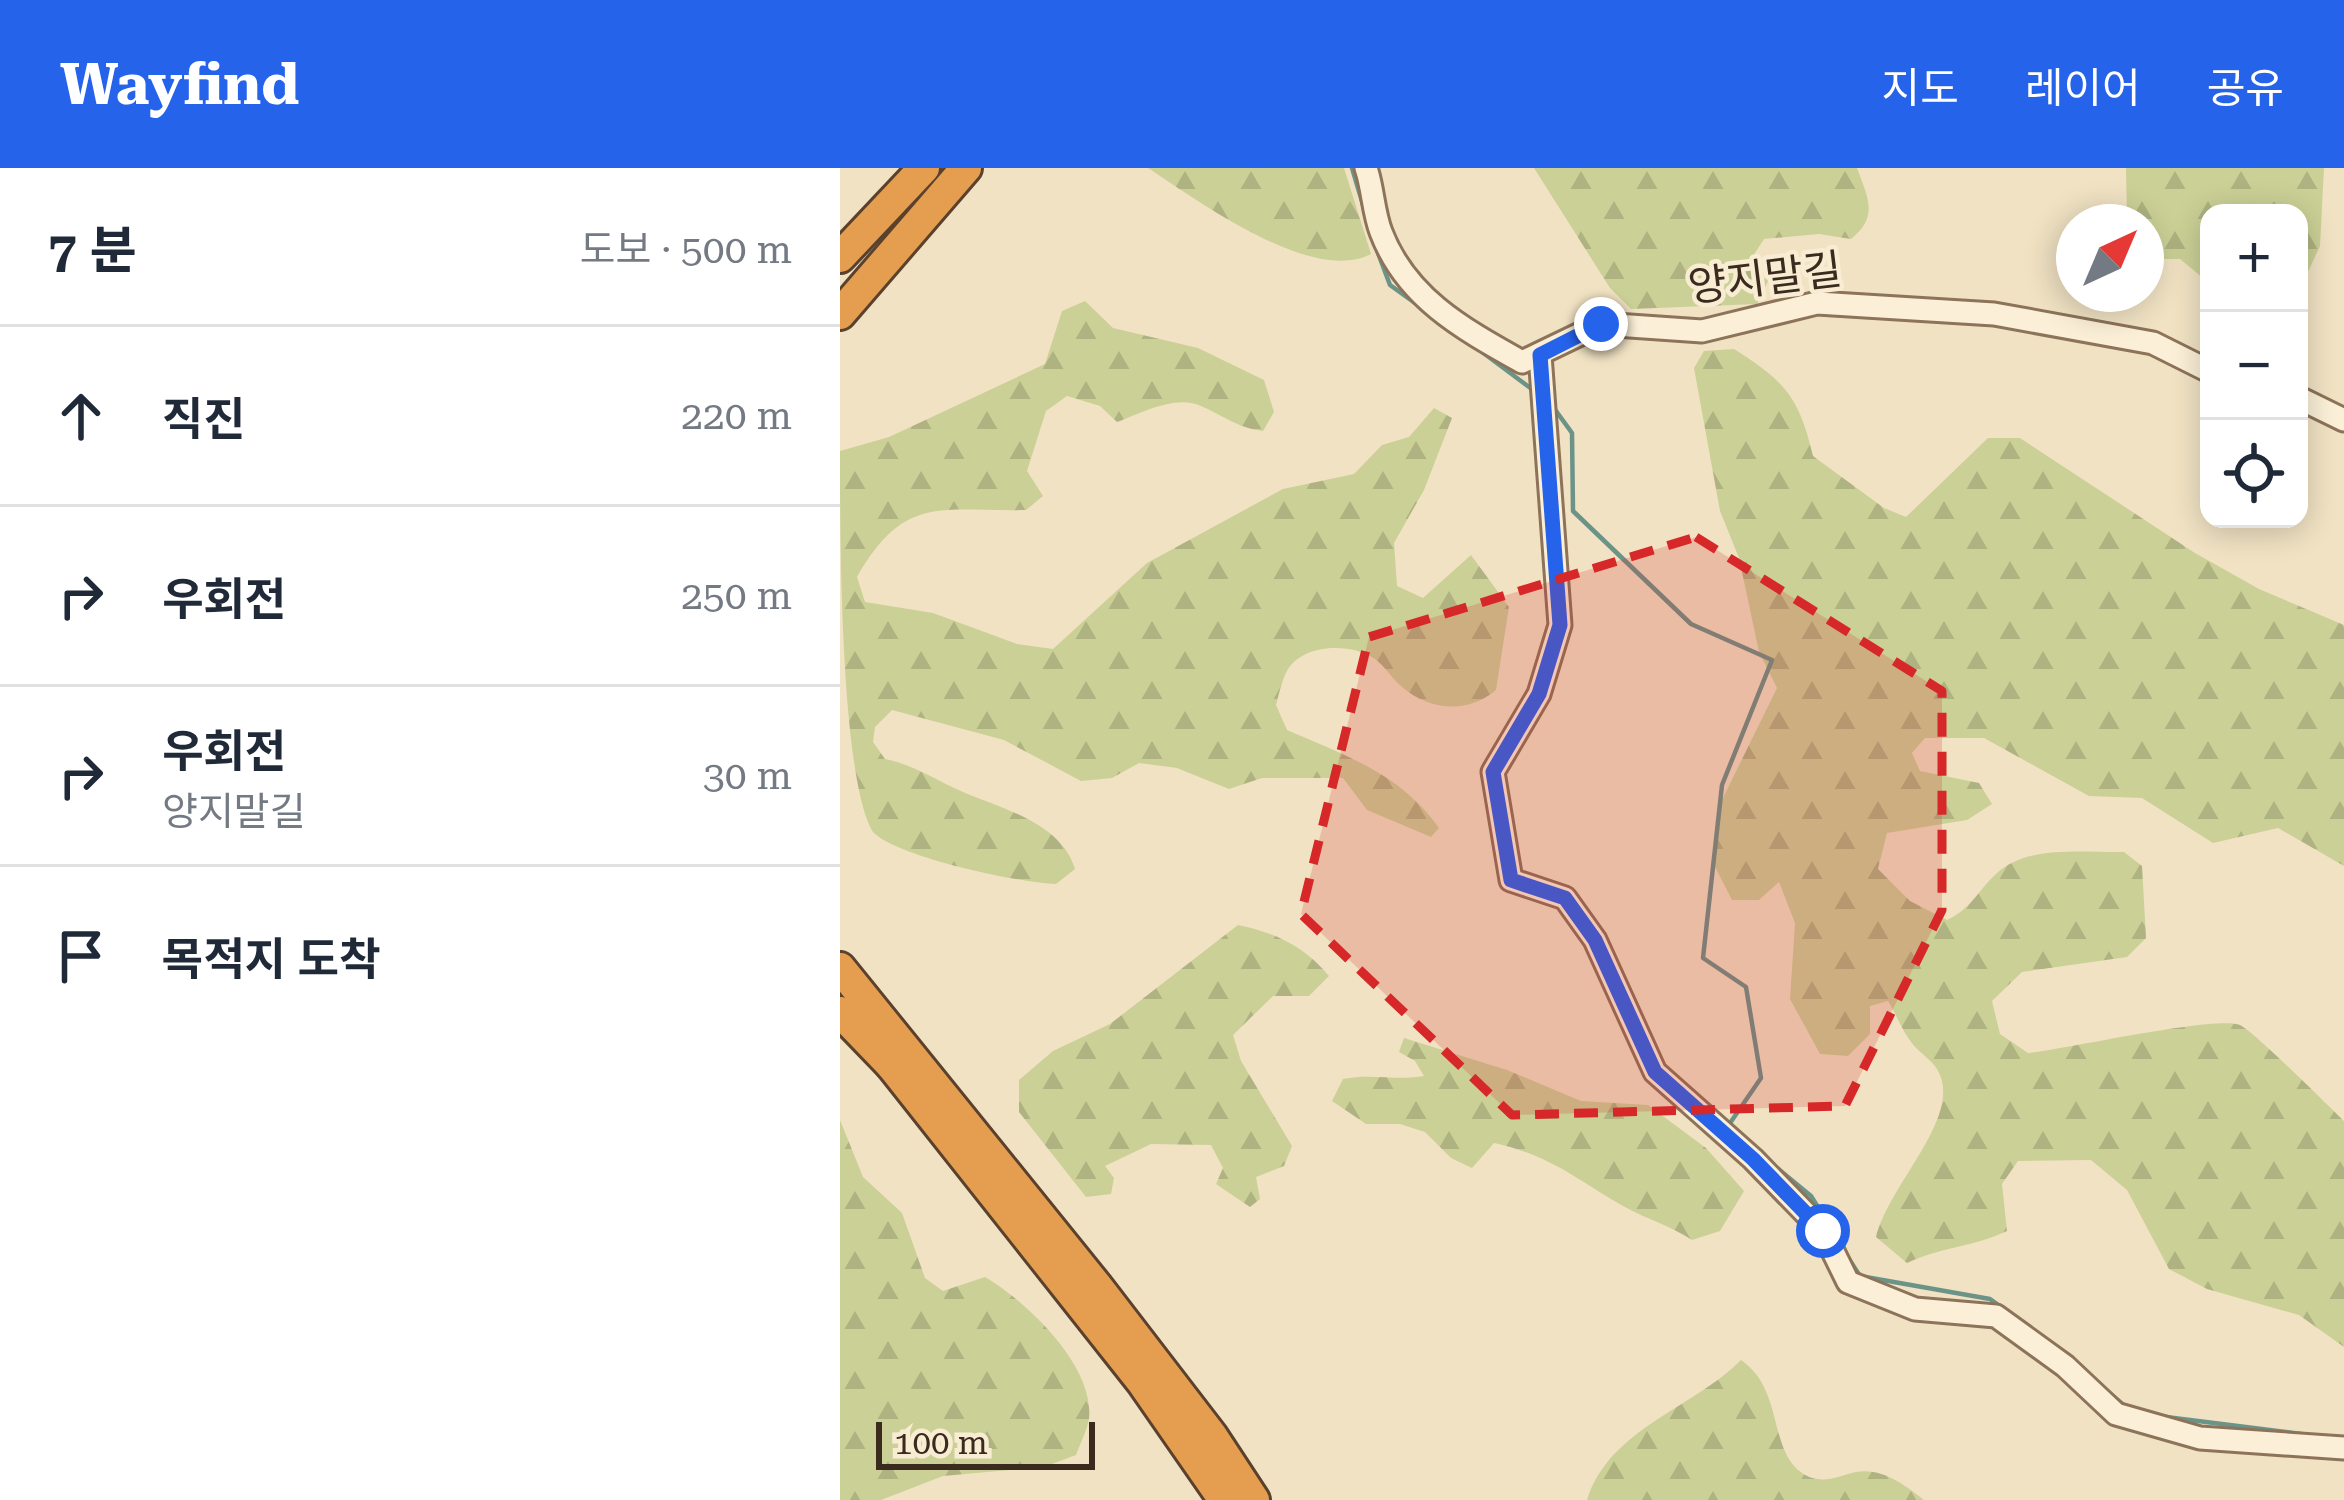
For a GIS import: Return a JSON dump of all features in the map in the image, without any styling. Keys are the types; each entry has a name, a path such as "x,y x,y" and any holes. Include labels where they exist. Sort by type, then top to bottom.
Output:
{"highway":[{"path":"840,257 924,168"},
{"path":"840,290 952,168"},
{"path":"840,314 966,168"},
{"path":"840,964 905,1065 1142,1382 1224,1500"},
{"path":"840,1000 905,1065 1213,1436 1254,1500"},
{"path":"840,1012 905,1065"}],"street":[{"path":"1366,168 1379,226 1397,270 1452,323 1522,362 1540,355 1560,625 1539,694 1493,772 1511,880 1565,898 1595,940 1655,1072 1753,1159 1823,1231 1847,1282 1915,1309 1996,1316 2066,1366 2116,1414 2200,1438 2344,1448"},
{"name":"양지말길","path":"1540,355 1601,324 1702,331 1817,303 1994,314 2153,343 2200,366"},
{"path":"2308,402 2344,420"}],"highlighted area":[{"path":"1696,537 1942,691 1942,910 1845,1106 1512,1115 1301,914 1369,637"}],"green space":[{"path":"1148,168 1344,168 1371,254 1346,261 1287,249"},
{"path":"1534,168 1857,168 1868,215 1851,239 1819,234 1764,239 1753,256 1768,281 1757,304 1631,309 1610,288"},
{"path":"2126,168 2324,168 2320,246 2308,272 2308,204 2200,204 2200,276 2180,259 2164,259 2164,204 2127,204"},
{"path":"1085,301 1113,328 1198,348 1264,380 1274,412 1263,431 1181,402 1117,422 1100,406 1067,396 1046,411 1027,471 1043,496 1026,510 948,510 909,519 892,531 857,577 865,602 933,613 1017,644 1053,649 1147,563 1283,489 1354,474 1382,445 1409,437 1434,408 1452,418 1424,490 1394,543 1397,586 1423,598 1471,555 1509,607 1496,690 1473,703 1437,705 1413,695 1365,654 1329,648 1296,660 1286,673 1276,705 1287,730 1370,768 1407,793 1439,828 1431,837 1367,810 1343,778 1262,778 1229,789 1177,768 1139,763 1112,778 1081,781 1004,740 892,710 875,727 873,742 885,759 1029,820 1057,840 1075,869 1056,884 1015,879 907,851 873,832 862,803 848,709 840,451 889,437 1045,364 1062,311"},
{"path":"1734,349 1788,393 1813,456 1884,508 1906,517 1988,438 2020,438 2195,553 2259,589 2344,625 2344,866 2278,828 2213,843 2142,798 2089,796 1984,738 1925,738 1912,753 1920,771 1979,783 1992,804 1967,820 1887,833 1878,869 1910,901 1947,920 1995,875 2022,858 2056,852 2124,852 2142,866 2146,938 2127,957 2022,972 1992,1001 2000,1034 2028,1053 2226,1023 2240,1025 2274,1054 2344,1121 2344,1347 2299,1315 2207,1289 2169,1269 2127,1190 2091,1160 2018,1161 2002,1184 2007,1231 1995,1236 1907,1263 1876,1237 1934,1128 1943,1087 1937,1069 1911,1042 1888,1001 1870,1006 1870,1034 1848,1056 1820,1054 1790,999 1795,923 1779,882 1759,900 1732,900 1713,863 1719,806 1777,688 1759,652 1739,558 1720,511 1694,368 1704,351"},
{"path":"1238,925 1288,942 1329,976 1309,996 1273,996 1233,1035 1241,1061 1292,1146 1284,1166 1256,1177 1260,1199 1250,1207 1216,1184 1223,1168 1211,1145 1151,1144 1105,1166 1114,1178 1111,1194 1086,1197 1019,1112 1019,1080 1053,1051 1110,1024"},
{"path":"1404,1038 1507,1070 1581,1101 1648,1105 1706,1148 1744,1191 1720,1231 1692,1240 1532,1154 1494,1143 1472,1168 1451,1158 1425,1132 1400,1124 1366,1124 1332,1101 1343,1079 1424,1076 1415,1061 1399,1052"},
{"path":"840,1120 863,1177 902,1213 925,1278 943,1291 985,1277 1038,1319 1070,1357 1088,1399 1089,1419 1076,1455 1044,1467 943,1476 881,1500 840,1500"},
{"path":"1741,1360 1764,1387 1784,1450 1802,1473 1823,1479 1875,1472 1924,1500 1587,1500 1598,1475 1633,1437"}],"waterway":[{"path":"1352,168 1364,208"},
{"path":"1372,237 1390,285 1426,311"},
{"path":"1474,346 1533,390"},
{"path":"1551,404 1572,433 1573,511 1691,624 1772,660 1722,785 1703,958 1746,987 1761,1078 1728,1126"},
{"path":"1777,1168 1811,1196 1826,1220"},
{"path":"1847,1256 1860,1276 1990,1299 2068,1355"},
{"path":"2107,1391 2126,1407"},
{"path":"2166,1417 2309,1435"}],"route":[{"path":"1601,324 1540,355 1560,625 1539,694 1493,772 1511,880 1565,898 1595,940 1655,1072 1753,1159 1823,1231"}]}
